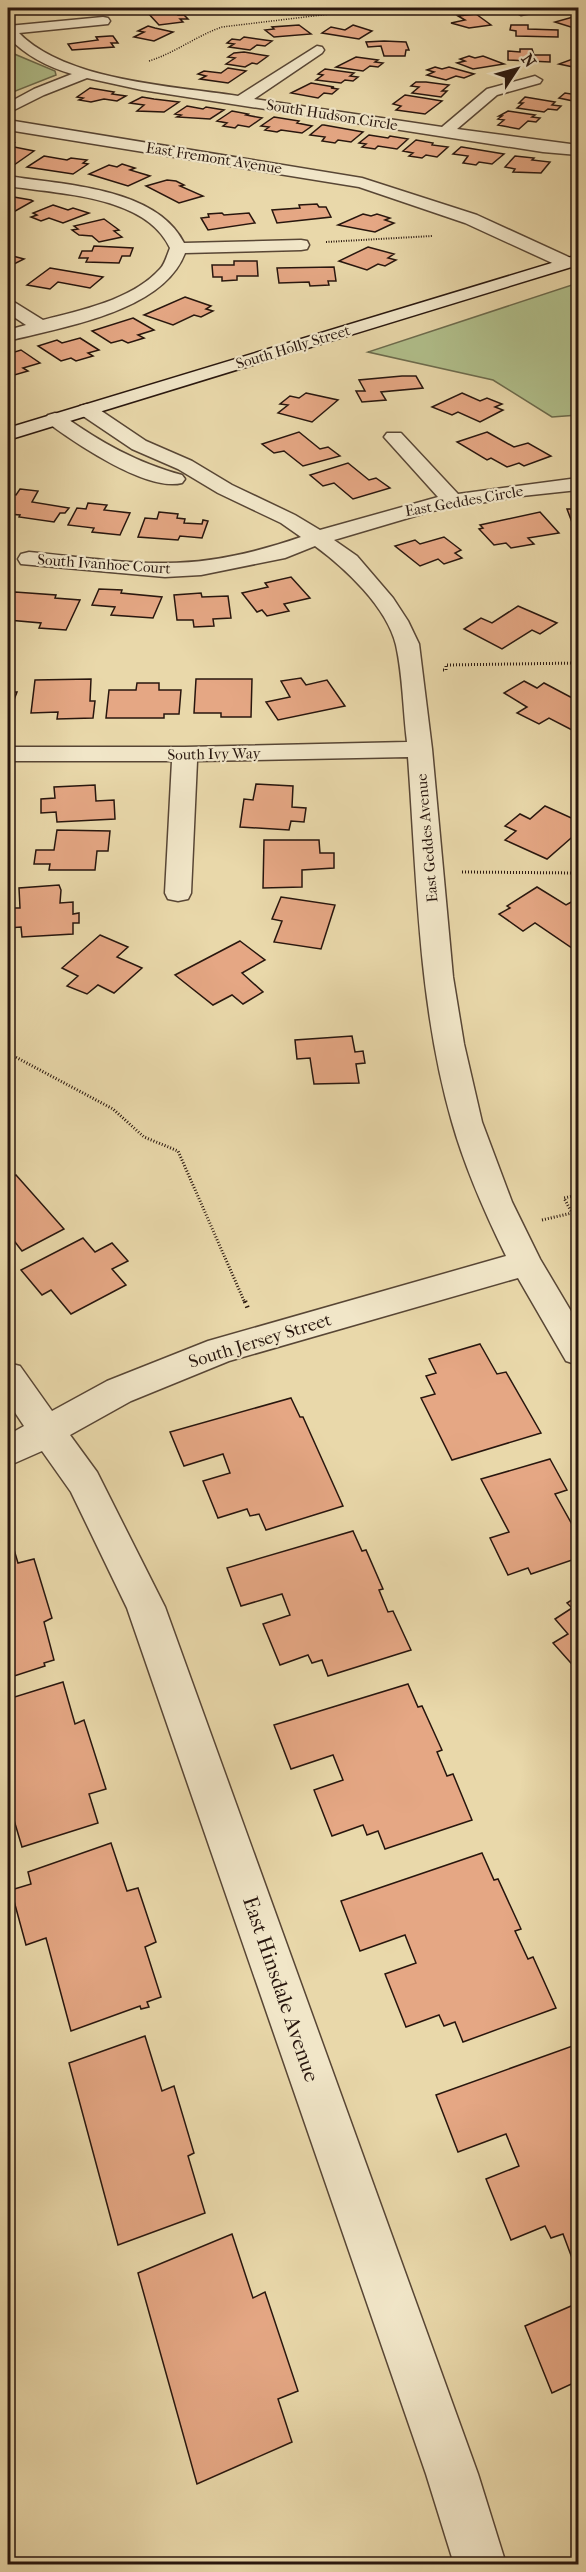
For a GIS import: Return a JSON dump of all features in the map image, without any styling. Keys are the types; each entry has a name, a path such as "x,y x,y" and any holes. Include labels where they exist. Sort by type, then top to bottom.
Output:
{"street":[{"path":"521,11 535,8"},
{"path":"8,30 104,21"},
{"name":"South Hudson Circle","path":"8,30 29,51 90,75 241,101 543,147 579,150"},
{"path":"241,101 317,50"},
{"path":"8,108 39,92 90,75"},
{"path":"445,132 492,92 535,80"},
{"name":"East Fremont Avenue","path":"8,125 362,183 488,226 573,262"},
{"path":"8,181 105,198 135,208 164,225 178,248"},
{"name":"East Fremont Avenue","path":"418,201 463,232 544,270"},
{"path":"178,248 301,245"},
{"path":"8,335 128,298 152,285 167,272 178,248"},
{"name":"South Holly Street","path":"8,434 573,262"},
{"path":"8,306 40,326"},
{"name":"East Geddes Avenue","path":"87,410 139,445 185,465 225,489 267,508 317,538 349,561 386,603 397,621 407,644 420,749 439,977 449,1044 467,1122 496,1202 526,1263"},
{"name":"East Geddes Avenue","path":"55,419 94,447 126,465 164,477 225,489"},
{"path":"394,437 452,500"},
{"name":"East Geddes Circle","path":"317,538 399,512 452,500 579,484"},
{"name":"South Ivanhoe Court","path":"30,559 165,570 201,568 242,562 277,553 317,538"},
{"name":"South Ivy Way","path":"8,754 185,754 420,749"},
{"path":"178,893 185,754"},
{"path":"526,1263 579,1352"},
{"name":"South Jersey Street","path":"8,1452 119,1391 220,1350 526,1263"},
{"name":"East Hinsdale Avenue","path":"8,1376 84,1482 146,1607 448,2463 480,2565"}],"path":[{"path":"90,75 110,69 116,71 138,66 171,54 203,34 222,27 341,15 380,8"},
{"path":"301,245 434,235"},
{"path":"410,671 446,670 446,665 579,663"},
{"path":"431,879 459,879 460,872 579,873"},
{"path":"8,1053 113,1109 144,1137 178,1151 245,1304 264,1338"},
{"path":"508,1227 572,1213 564,1198 579,1195"}],"green space":[{"path":"8,49 12,53 55,71 56,75 8,94"},
{"path":"578,283 578,415 552,417 493,380 368,352"}],"building":[{"path":"38,8 68,8 67,13 38,13"},
{"path":"172,11 188,19 180,19 183,22 159,25 148,13"},
{"path":"476,14 491,25 469,28 451,23 465,20 458,16"},
{"path":"573,17 578,18 578,27 574,28 555,22"},
{"path":"299,25 311,34 274,37 265,30 274,29 272,27"},
{"path":"353,25 372,31 359,39 322,33 331,27 345,30"},
{"path":"511,25 528,25 528,29 558,30 558,37 516,36 516,31 510,30"},
{"path":"148,26 173,32 154,41 134,37 144,32 138,31"},
{"path":"113,36 118,43 111,43 114,47 72,50 68,44 98,40 96,37"},
{"path":"244,37 272,41 265,46 257,45 250,50 229,47 234,44 227,43 232,39 240,40"},
{"path":"366,42 406,42 409,50 406,50 405,56 384,56 381,46 368,47"},
{"path":"520,49 532,49 534,55 550,55 550,62 508,60 508,51 520,52"},
{"path":"244,52 268,56 257,64 252,63 245,67 226,64 235,58 228,57 234,53"},
{"path":"469,56 475,58 483,56 504,64 473,69 457,63 465,61 460,59"},
{"path":"356,57 378,60 375,62 383,63 378,67 370,66 363,71 336,67"},
{"path":"578,57 578,68 559,64"},
{"path":"435,67 442,69 449,67 474,74 464,78 456,76 446,80 427,75 434,72 427,70"},
{"path":"228,68 246,71 228,83 200,79 206,76 198,74 204,71 221,73"},
{"path":"325,69 354,73 350,76 358,77 353,81 345,80 341,83 316,80 323,75 318,74"},
{"path":"416,82 449,85 442,91 447,91 441,97 412,93 419,87 411,86"},
{"path":"311,83 338,89 332,94 324,93 318,98 291,93"},
{"path":"90,88 126,96 117,101 79,100 83,98 77,97"},
{"path":"578,88 578,102 559,98 565,93 571,94"},
{"path":"405,95 442,101 425,114 396,110 401,106 393,104"},
{"path":"142,97 179,102 164,112 137,111 144,105 130,103"},
{"path":"525,97 555,102 552,105 561,106 557,110 548,109 544,112 517,108 523,103 519,103"},
{"path":"187,106 224,110 210,119 177,117 181,115 175,114"},
{"path":"232,111 262,118 249,127 238,125 235,128 223,126 227,123 217,121"},
{"path":"508,111 535,115 532,117 540,118 536,122 528,121 519,129 498,125 504,120 498,119 502,116 499,116"},
{"path":"274,117 299,121 297,123 312,126 302,133 265,130 269,127 261,126"},
{"path":"322,125 363,132 351,142 322,141 325,137 310,135"},
{"path":"369,135 408,139 397,149 378,146 375,149 362,147 366,144 359,143"},
{"path":"416,140 448,147 437,157 409,156 413,153 403,151"},
{"path":"8,142 14,143 9,146 34,151 14,165 8,164"},
{"path":"461,147 504,154 492,164 463,163 468,156 453,154"},
{"path":"44,156 67,160 71,158 87,160 83,163 88,164 73,174 27,167"},
{"path":"515,156 550,162 541,173 513,172 515,169 505,167"},
{"path":"122,164 135,168 130,170 150,176 128,186 89,174 109,165 117,167"},
{"path":"167,180 176,181 184,185 180,186 203,196 179,203 146,186"},
{"path":"8,196 31,200 33,201 8,214"},
{"path":"317,204 319,207 326,207 331,217 277,223 272,210 300,208 299,205"},
{"path":"53,205 89,213 63,223 49,218 41,221 31,217 37,215 33,213"},
{"path":"222,213 224,215 249,213 255,223 208,230 201,218 209,217 208,214"},
{"path":"363,214 371,216 377,214 390,218 385,220 394,223 375,232 338,225"},
{"path":"104,219 119,230 114,231 122,237 99,242 92,236 79,235 72,230 78,229 74,226"},
{"path":"94,246 133,248 130,256 122,256 119,263 86,262 88,258 79,258 82,251 92,251"},
{"path":"368,247 394,254 388,258 396,260 385,266 378,264 367,270 339,261"},
{"path":"8,253 11,254 9,255 24,259 8,267"},
{"path":"234,261 257,261 258,276 237,276 237,280 222,281 222,277 213,277 212,265 234,265"},
{"path":"334,267 336,281 328,281 329,285 310,286 309,282 279,283 277,268"},
{"path":"50,268 103,277 90,288 58,282 50,289 27,285"},
{"path":"185,297 211,306 206,309 213,311 201,317 194,315 173,325 144,315"},
{"path":"133,318 154,330 138,335 144,338 128,343 122,340 111,343 92,331"},
{"path":"80,338 99,350 88,353 93,356 76,361 71,358 61,361 38,346 57,340 62,343"},
{"path":"21,350 40,363 23,368 28,371 11,376 8,374 8,354"},
{"path":"416,376 423,388 381,392 386,400 362,402 356,391 365,391 359,380"},
{"path":"306,393 338,400 312,422 278,413 288,405 280,404 290,396 299,398"},
{"path":"462,393 480,401 487,398 502,404 495,407 503,410 480,422 458,412 452,415 432,407"},
{"path":"299,432 320,449 328,447 340,456 303,466 284,451 274,453 262,444"},
{"path":"487,432 514,447 528,443 551,456 524,466 519,463 507,467 491,458 487,460 457,442"},
{"path":"348,463 369,480 376,478 390,488 353,499 334,483 323,486 310,475"},
{"path":"20,489 38,491 32,502 69,508 65,513 60,513 54,522 8,514 8,494 16,495"},
{"path":"88,503 107,505 104,510 130,513 120,535 92,532 94,528 68,525 77,508 86,509"},
{"path":"567,509 578,509 578,533 576,533"},
{"path":"159,512 178,514 177,518 185,519 184,523 202,524 203,520 208,521 202,538 180,536 178,540 138,537 145,518 157,519"},
{"path":"540,512 559,533 528,538 534,544 511,548 506,543 494,545 479,529 483,528 480,525"},
{"path":"444,537 461,550 455,553 462,558 444,564 438,559 420,566 395,546 415,540 420,544"},
{"path":"291,577 310,598 284,604 289,611 267,616 262,610 257,612 242,593 268,587 265,583"},
{"path":"99,589 122,590 121,593 162,597 153,618 111,615 115,607 92,605"},
{"path":"15,592 56,595 55,598 80,600 66,630 39,628 41,623 8,620 8,607"},
{"path":"201,593 202,597 228,596 231,618 213,619 214,626 194,627 193,620 177,620 174,595"},
{"path":"518,606 557,623 540,634 532,630 502,649 464,629 481,618 492,623"},
{"path":"301,678 306,685 327,680 345,706 278,720 266,702 290,697 281,681"},
{"path":"91,679 90,701 95,701 93,718 57,719 58,712 31,713 35,680"},
{"path":"196,679 252,679 251,717 221,717 221,713 194,713"},
{"path":"524,681 537,688 544,683 578,701 578,706 574,708 578,710 578,730 576,732 549,718 539,724 517,713 527,707 504,693"},
{"path":"137,683 159,683 159,690 181,690 179,714 164,714 164,718 106,718 109,690 136,690"},
{"path":"8,692 17,692 8,715"},
{"path":"256,784 293,786 292,807 306,808 304,822 291,821 289,830 240,827 244,799 253,800"},
{"path":"95,785 96,801 114,800 115,819 57,822 56,812 41,813 41,799 55,798 54,787"},
{"path":"545,806 578,821 578,832 547,859 505,840 516,831 505,826 520,814 530,819"},
{"path":"57,830 110,831 108,851 97,851 95,870 49,870 50,864 34,864 36,850 54,850"},
{"path":"264,840 319,840 320,853 334,853 334,868 302,870 302,887 263,888"},
{"path":"59,885 60,903 73,902 73,914 79,913 79,923 73,923 73,934 22,937 21,927 8,928 8,908 20,908 19,888"},
{"path":"537,887 566,905 575,900 578,903 578,944 572,948 535,923 523,931 499,914 510,908 507,906"},
{"path":"281,897 335,905 321,949 274,942 282,921 272,919"},
{"path":"100,935 128,947 117,957 142,968 114,993 98,985 87,994 67,986 78,976 62,968"},
{"path":"240,941 265,960 242,973 263,992 243,1004 232,995 213,1005 175,975"},
{"path":"352,1036 355,1052 363,1051 365,1063 356,1064 359,1083 314,1084 310,1058 297,1059 295,1040"},
{"path":"16,1175 64,1229 22,1251 8,1233 8,1179"},
{"path":"83,1238 95,1252 112,1243 128,1261 112,1269 126,1285 71,1314 51,1290 42,1295 21,1270"},
{"path":"480,1344 497,1374 506,1372 541,1433 452,1460 421,1398 435,1394 426,1376 436,1373 429,1359"},
{"path":"291,1398 300,1417 303,1417 343,1506 266,1530 259,1514 250,1516 247,1509 218,1518 203,1481 230,1473 223,1454 184,1466 170,1432"},
{"path":"550,1459 567,1490 555,1494 578,1535 578,1558 531,1574 528,1568 508,1575 490,1538 509,1532 481,1479"},
{"path":"353,1531 362,1551 366,1550 383,1589 379,1590 388,1612 393,1611 411,1650 328,1676 322,1660 312,1663 308,1655 280,1665 263,1624 290,1615 282,1594 241,1606 227,1568"},
{"path":"12,1543 18,1563 34,1559 52,1618 44,1622 54,1660 44,1663 45,1666 8,1678 8,1545"},
{"path":"578,1596 578,1671 553,1643 568,1634 555,1619 572,1608 567,1603"},
{"path":"63,1682 75,1724 84,1720 106,1789 89,1794 98,1823 22,1847 8,1800 8,1699"},
{"path":"408,1684 418,1707 422,1706 442,1750 437,1752 447,1776 453,1774 472,1820 385,1849 378,1831 367,1835 363,1825 332,1836 314,1790 343,1780 333,1755 291,1769 274,1725"},
{"path":"111,1843 127,1891 138,1888 156,1942 145,1947 161,1997 147,2002 149,2007 141,2009 140,2006 71,2031 46,1938 26,1945 11,1890 31,1884 28,1872"},
{"path":"482,1853 494,1880 498,1879 521,1929 515,1931 528,1959 533,1957 556,2008 463,2042 455,2022 444,2026 439,2015 406,2027 385,1974 416,1963 405,1935 360,1951 341,1901"},
{"path":"145,2036 162,2091 174,2086 194,2153 188,2156 205,2213 118,2245 69,2063"},
{"path":"578,2044 578,2255 572,2258 563,2234 551,2238 545,2226 511,2240 486,2179 519,2166 506,2134 458,2152 436,2095"},
{"path":"232,2234 253,2298 265,2292 298,2391 278,2399 292,2442 197,2484 138,2273"},
{"path":"578,2303 578,2381 552,2393 525,2326"}]}
